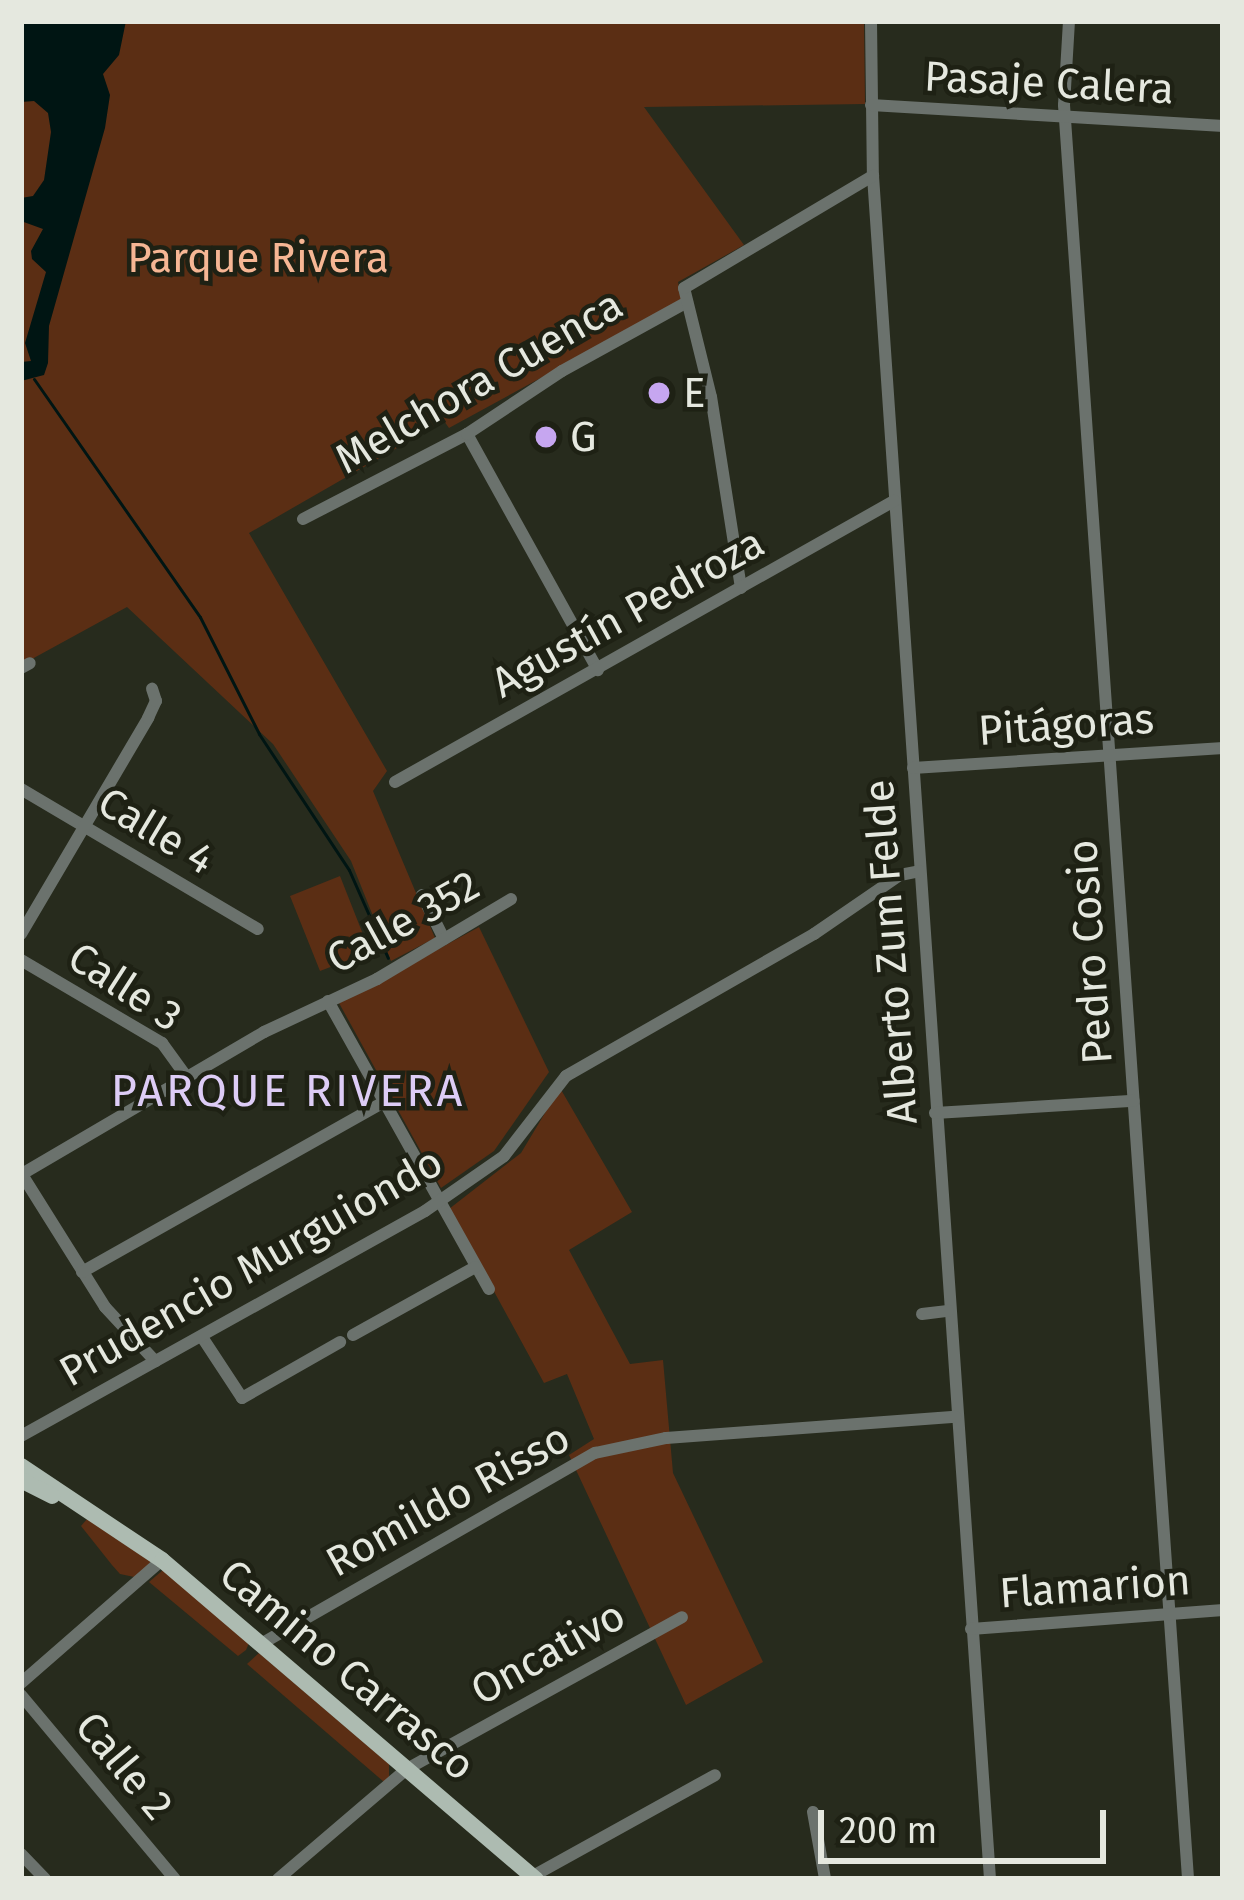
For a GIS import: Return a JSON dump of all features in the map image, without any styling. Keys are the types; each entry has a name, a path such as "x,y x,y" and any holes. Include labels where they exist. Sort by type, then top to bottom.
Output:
{"main road":[{"name":"Camino Carrasco","path":"23,1468 162,1560 534,1877"}],"street":[{"name":"Alberto Zum Felde","path":"871,21 873,176 990,1879"},
{"name":"Pedro Cosio","path":"1069,21 1065,116 1188,1879"},
{"name":"Pasaje Calera","path":"872,105 1223,126"},
{"name":"Melchora Cuenca","path":"302,519 467,434 873,176"},
{"path":"686,295 711,397 741,588"},
{"path":"467,434 598,670"},
{"name":"Agustín Pedroza","path":"395,782 894,501"},
{"path":"21,934 148,718 156,701 152,689"},
{"name":"Pitágoras","path":"913,768 1223,748"},
{"name":"Calle 4","path":"21,789 258,929"},
{"name":"Prudencio Murguiondo","path":"21,1436 440,1201 504,1156 566,1076 814,934 900,875 920,871"},
{"path":"422,895 444,939"},
{"name":"Calle 352","path":"21,1174 186,1076 511,899"},
{"name":"Calle 3","path":"21,960 162,1042 186,1076"},
{"path":"328,1001 489,1289"},
{"path":"934,1113 1134,1101"},
{"path":"82,1272 384,1102"},
{"path":"21,1174 104,1306 155,1361"},
{"path":"202,1336 239,1398 475,1267"},
{"path":"922,1314 948,1311"},
{"name":"Romildo Risso","path":"261,1644 570,1466 606,1451 635,1442 955,1417"},
{"path":"21,1683 162,1560"},
{"name":"Flamarion","path":"971,1629 1223,1610"},
{"name":"Oncativo","path":"278,1879 407,1769 682,1618"},
{"name":"Calle 2","path":"21,1695 175,1879"},
{"path":"534,1877 715,1775"},
{"path":"813,1812 826,1879"},
{"path":"21,1854 45,1879"}],"green space":[{"name":"Parque Rivera","path":"21,21 864,21 865,104 644,107 744,245 678,282 682,301 449,428 444,421 249,533 387,771 373,791 435,938 391,961 351,861 273,744 127,607 21,665"},
{"path":"340,876 370,952 320,971 290,896"},
{"path":"479,927 549,1072 494,1151 441,1188 339,1003"},
{"path":"560,1088 632,1212 569,1250 630,1364 663,1360 673,1473 763,1662 686,1705 569,1455 594,1439 567,1374 544,1383 449,1209 521,1153"},
{"path":"87,1519 151,1562 139,1578 120,1574 112,1565 81,1526"},
{"path":"163,1570 249,1643 246,1650 238,1656 149,1582"},
{"path":"259,1653 389,1764 389,1777 384,1782 247,1664"}],"shaded area":[{"path":"21,21 126,21 119,55 103,74 110,95 105,128 49,326 48,363 44,375 21,381 21,362 31,361 25,343 46,272 32,259 31,251 43,229 21,221 21,198 33,196 44,180 51,132 48,113 34,101 21,102"}],"waterway":[{"path":"34,379 200,617 259,734 349,870 388,958"}],"place":[{"name":"E","path":"659,393"},
{"name":"G","path":"546,437"}],"district":[{"name":"PARQUE RIVERA","path":"288,1092"}]}
